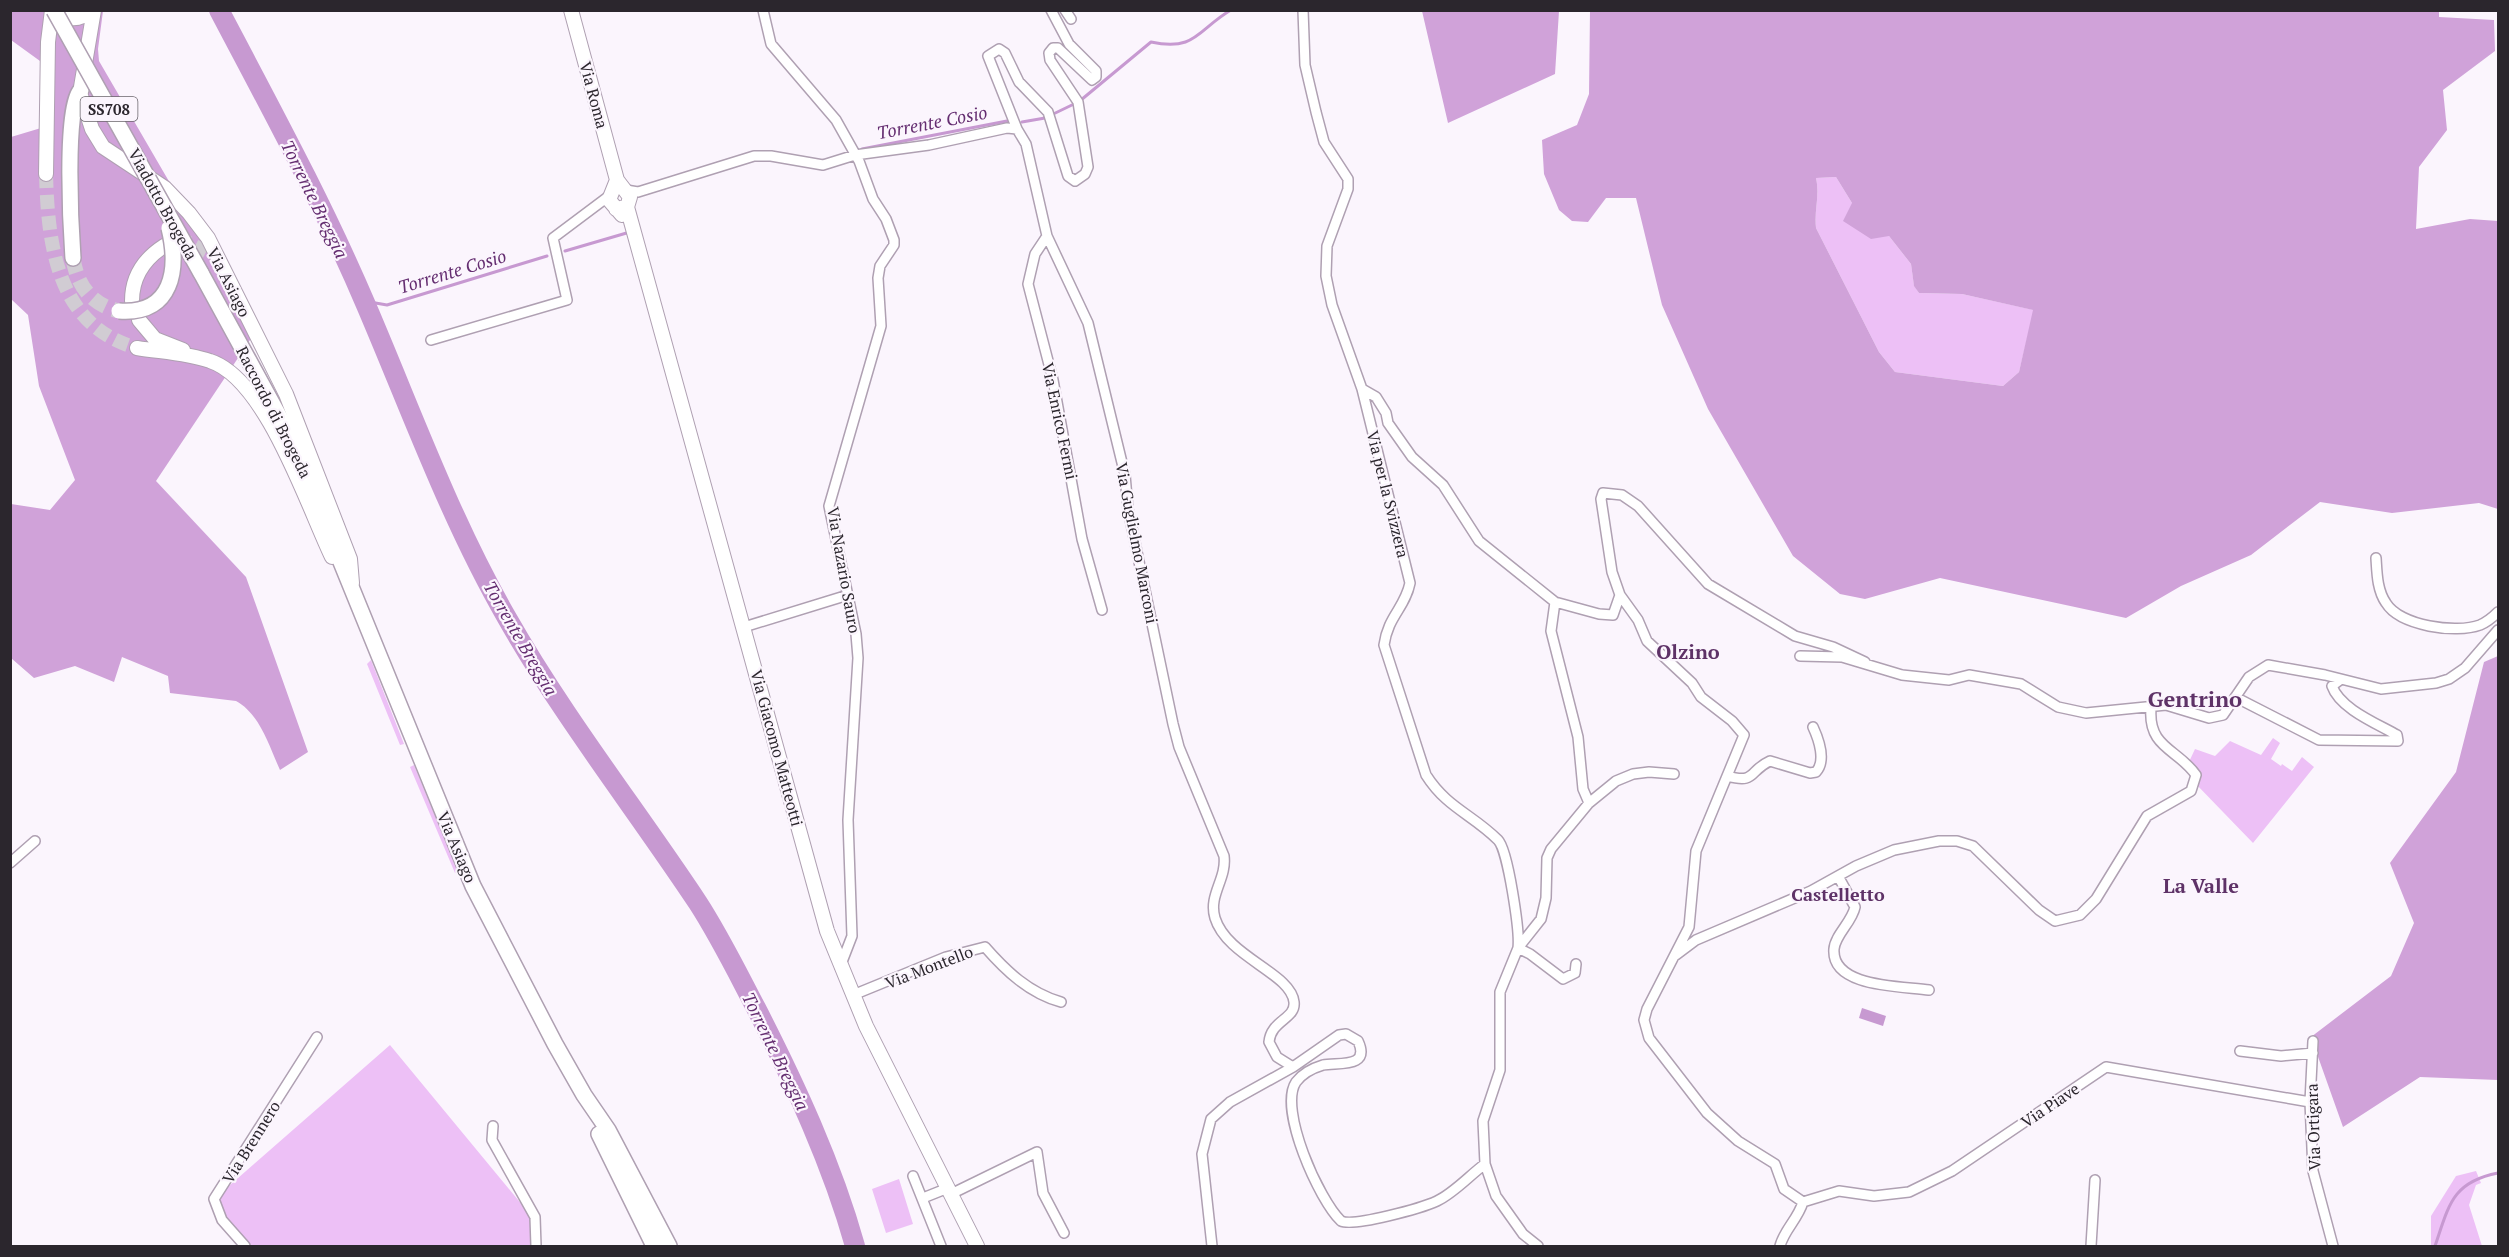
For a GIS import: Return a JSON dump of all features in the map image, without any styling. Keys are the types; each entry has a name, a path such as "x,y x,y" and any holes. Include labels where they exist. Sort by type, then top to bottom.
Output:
{"main road":[{"name":"Viadotto Brogeda","path":"54,10 201,273"},
{"name":"SS708","path":"73,258 70,209 73,102 81,90"},
{"name":"SS708","path":"119,311 138,310 152,303 165,292 172,278 175,250 164,207"},
{"name":"Raccordo di Brogeda","path":"201,273 288,432 352,588"},
{"name":"Via Asiago","path":"352,588 473,886 584,1095 608,1130 669,1246"},
{"name":"Via Asiago","path":"584,1095 585,1105 654,1246"}],"street":[{"name":"SS708","path":"54,10 72,19 84,16 92,10"},
{"path":"46,174 48,42 54,10"},
{"name":"Via Asiago","path":"92,10 81,90 85,113 103,147 165,188 203,231 286,394 350,559 352,588"},
{"name":"Via Roma","path":"571,10 620,196 632,229"},
{"path":"763,10 771,44 828,109 855,155"},
{"name":"Via Guglielmo Marconi","path":"1051,10 1069,44 1096,71 1096,77 1092,80 1058,48 1053,48 1049,53 1079,108 1088,167 1085,174 1075,181 1068,176 1049,116 1019,82 1005,52 999,50 988,56 1017,129 1026,144 1047,236 1088,323 1125,475 1128,509 1176,735 1224,856 1225,869 1213,900 1214,915 1230,944 1281,980 1289,990 1294,1005 1292,1012 1274,1025 1269,1042 1277,1057 1293,1067"},
{"name":"Via per la Svizzera","path":"1303,10 1305,65 1316,112 1324,142 1348,179 1348,189 1327,246 1326,276 1332,305 1362,389 1410,583 1407,599 1387,627 1384,645 1426,775 1438,794 1500,842 1507,862 1518,948"},
{"path":"431,340 567,300 553,238 620,196 639,199 644,188 754,156 771,156 819,165 855,155 929,145 1007,128 1017,129"},
{"name":"Via Nazario Sauro","path":"840,967 852,936 848,820 858,658 856,634 829,506 860,407 881,326 878,278 880,266 894,245 886,219 873,199 855,155"},
{"name":"Via Giacomo Matteotti","path":"632,229 827,931 853,996 977,1246"},
{"name":"Via Enrico Fermi","path":"1047,236 1035,254 1028,284 1053,380 1082,539 1102,610"},
{"path":"132,301 134,283 142,267 154,252 165,246"},
{"name":"SS708","path":"207,252 222,268"},
{"path":"139,320 155,339 211,361"},
{"name":"Via Asiago","path":"137,348 211,361 241,381 259,404 336,566 352,588"},
{"path":"1362,389 1376,397 1386,413 1388,423 1412,457 1443,485 1479,541 1555,602 1599,614 1613,615 1620,595"},
{"path":"1780,1246 1784,1234 1797,1218 1803,1202 1784,1189 1775,1164 1738,1141 1707,1113 1649,1038 1644,1020 1647,1009 1689,927 1696,851 1744,735 1742,730 1701,697 1692,683 1647,640 1638,620 1620,595 1610,560 1601,499 1603,493 1622,495 1638,506 1708,584 1795,636 1833,647 1865,662 1902,675 1949,680 1969,675 2021,684 2058,707 2086,713 2151,709 2166,705 2217,718 2223,715 2237,698 2249,677 2268,665 2381,689 2449,679 2465,668 2499,630"},
{"path":"2376,558 2378,580 2385,602 2391,610 2408,622 2421,625 2469,627 2480,625 2499,612"},
{"path":"744,627 848,596"},
{"path":"1555,602 1551,631 1578,737 1583,789 1589,803"},
{"path":"1800,656 1842,657 1865,662"},
{"path":"2237,698 2319,740 2398,741 2397,735 2367,721 2336,693 2332,686 2340,680"},
{"path":"1676,955 1696,940 1811,891 1894,850 1939,841 1957,841 1973,846 2039,910 2055,921 2080,915 2096,899 2147,816 2191,790 2196,775 2188,764 2156,738 2150,724 2151,709"},
{"path":"1727,776 1743,780 1749,778 1759,767 1770,761 1810,773 1816,772 1822,763 1818,738 1813,727"},
{"path":"1538,1246 1523,1234 1496,1196 1485,1164 1483,1121 1500,1070 1500,992 1518,948 1541,919 1546,898 1547,858 1551,849 1589,803 1616,781 1633,774 1649,772 1674,774"},
{"path":"10,863 35,841"},
{"path":"1838,876 1854,907 1833,947 1834,956 1844,972 1858,980 1929,990"},
{"name":"Via Montello","path":"853,996 946,957 985,947 1012,977 1047,998 1061,1002"},
{"path":"1518,948 1530,954 1563,979 1575,973 1576,964"},
{"path":"1212,1246 1202,1154 1211,1119 1230,1102 1293,1067 1340,1035 1353,1036 1360,1045 1359,1055 1353,1063 1324,1065 1309,1071 1298,1080 1292,1090 1291,1103 1300,1143 1319,1188 1337,1217 1345,1223 1402,1212 1437,1201 1485,1164"},
{"name":"Via Brennero","path":"245,1246 222,1220 214,1199 317,1037"},
{"name":"Via Ortigara","path":"2313,1041 2310,1102 2313,1171 2333,1246"},
{"path":"2240,1051 2281,1056 2313,1053"},
{"name":"Via Piave","path":"1803,1202 1839,1191 1874,1196 1909,1192 1952,1171 2106,1067 2310,1102"},
{"path":"493,1126 492,1140 535,1218 536,1246"},
{"path":"923,1198 949,1191 1036,1152 1043,1193 1064,1233"},
{"path":"914,1176 942,1246"},
{"path":"2091,1246 2095,1180"}],"shaded area":[{"path":"2439,10 2439,17 2494,20 2495,51 2443,90 2447,130 2419,167 2416,229 2470,219 2498,221 2498,509 2479,503 2392,513 2320,502 2251,555 2181,586 2126,618 1940,578 1865,599 1840,594 1793,556 1708,409 1662,305 1636,198 1606,198 1588,222 1572,221 1559,210 1544,174 1542,140 1577,125 1589,94 1590,11","holes":["1836,177 1852,203 1843,221 1871,239 1889,236 1911,264 1914,286 1919,293 1962,294 2033,310 2019,372 2003,386 1895,372 1879,352 1816,228 1816,178"]},
{"path":"11,11 103,11 98,49 99,61 256,331 156,481 246,577 308,752 280,770 258,722 236,701 170,693 168,676 122,657 114,682 75,666 34,678 11,658 11,504 50,510 75,480 39,386 28,315 11,299 11,137 41,128 40,61 11,40"},
{"path":"1422,11 1559,11 1555,74 1448,123"},
{"path":"1836,177 1852,203 1889,236 1911,264 1914,285 1919,293 1962,294 2034,310 2019,372 2003,386 1895,372 1879,352 1816,228 1816,178"},
{"path":"2498,656 2498,1080 2420,1077 2343,1127 2311,1037 2391,976 2414,923 2390,863 2456,772 2484,662"},
{"path":"371,660 404,744 400,745 367,664"},
{"path":"2273,738 2280,743 2271,759 2292,771 2302,757 2314,767 2253,843 2194,782 2188,764 2195,749 2215,756 2230,741 2261,755"},
{"path":"414,765 458,872 455,873 410,767"},
{"path":"1862,1008 1886,1016 1883,1026 1859,1018"},
{"path":"390,1045 533,1218 533,1246 236,1246 242,1240 224,1218 216,1200 222,1192"},
{"path":"2476,1171 2481,1183 2476,1185 2469,1205 2482,1246 2431,1246 2431,1216 2456,1176"},
{"path":"899,1179 913,1224 886,1233 872,1189"}],"waterway":[{"name":"Torrente Breggia","path":"219,10 332,230 449,503 486,580 552,691 698,903 721,942 771,1037 812,1125 846,1215 855,1246"},
{"name":"Torrente Cosio","path":"1081,100 1151,42 1178,44 1187,41 1196,37 1231,10"},
{"name":"Torrente Cosio","path":"1022,122 1045,118 1074,104"},
{"name":"Torrente Cosio","path":"862,149 1007,121"},
{"name":"Torrente Cosio","path":"565,251 630,232"},
{"name":"Torrente Cosio","path":"364,301 387,305 547,256"},
{"path":"2435,1246 2454,1198 2471,1182 2498,1173"}],"tunnel":[{"path":"46,174 50,228 55,254 62,279 74,302 89,322 110,337 137,348"},
{"path":"175,243 187,242 206,252"},
{"path":"73,258 78,277 87,293 101,304 119,311"}],"district":[{"name":"Olzino","path":"1688,651"},
{"name":"Gentrino","path":"2195,698"},
{"name":"La Valle","path":"2201,885"},
{"name":"Castelletto","path":"1838,894"}]}
